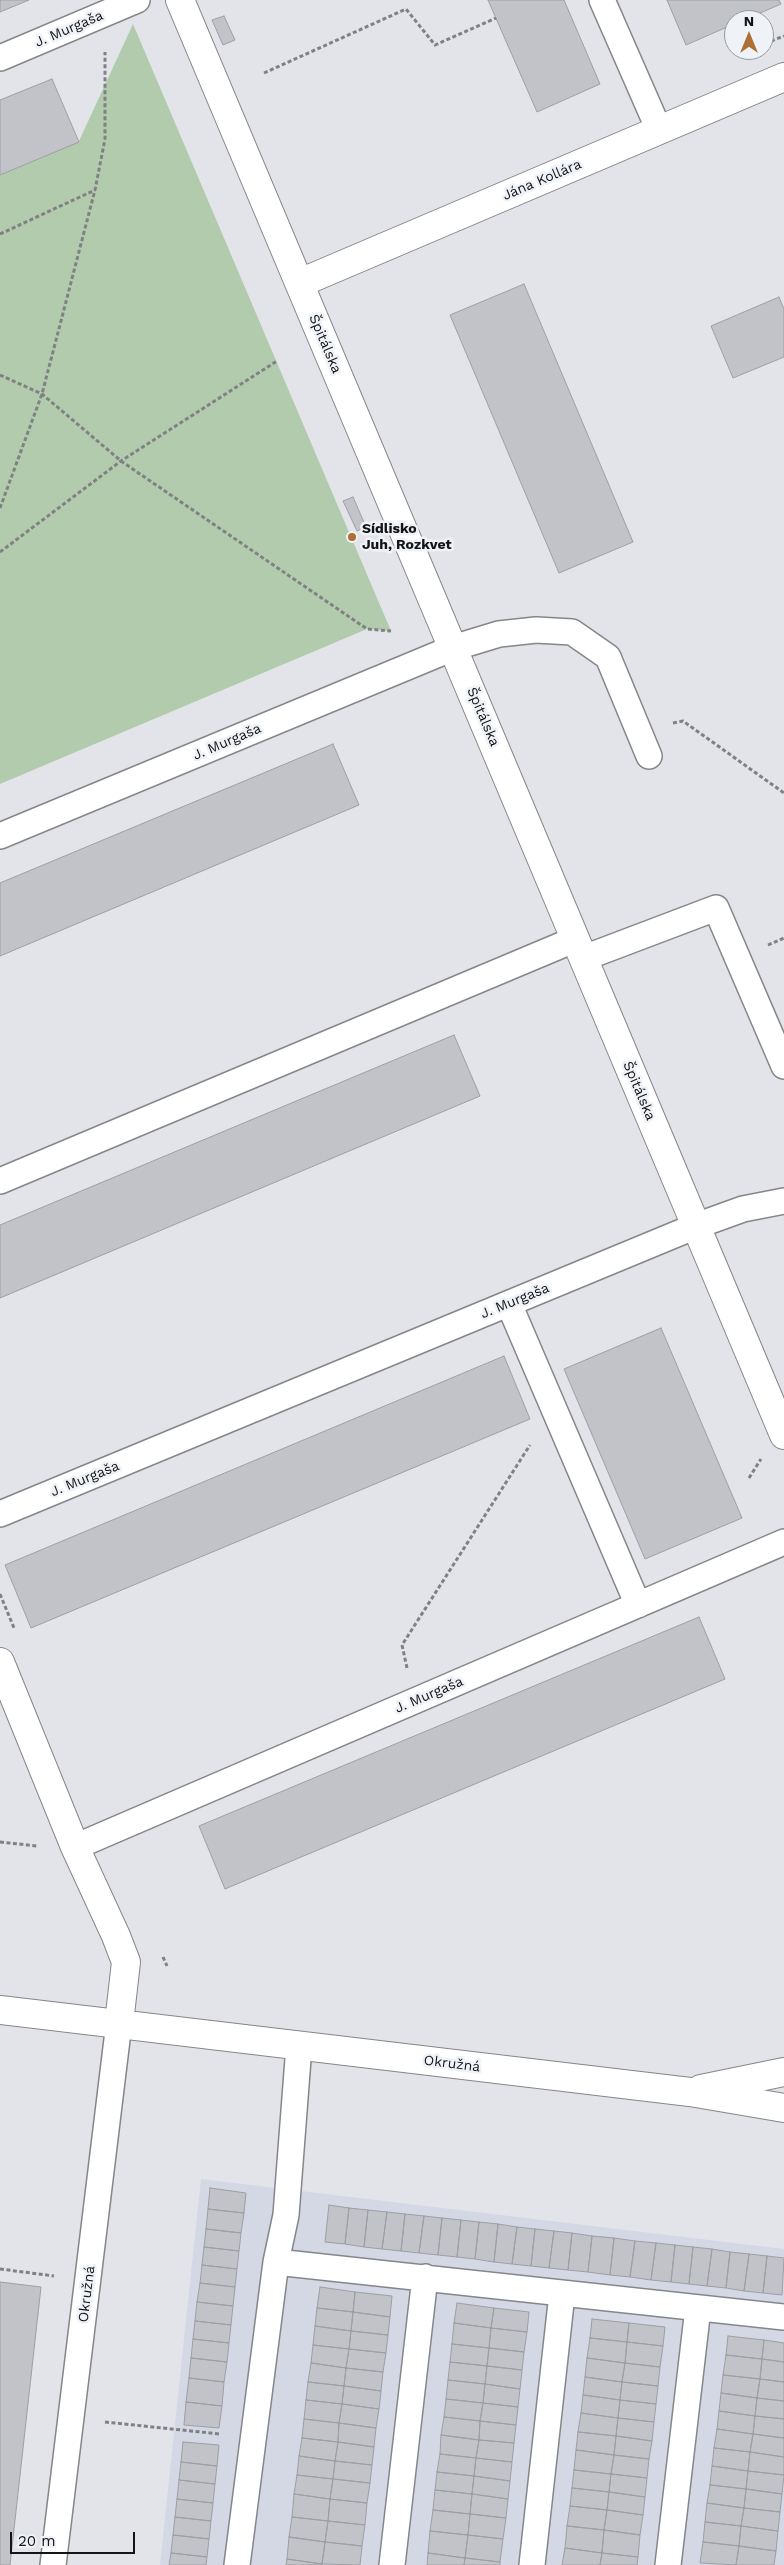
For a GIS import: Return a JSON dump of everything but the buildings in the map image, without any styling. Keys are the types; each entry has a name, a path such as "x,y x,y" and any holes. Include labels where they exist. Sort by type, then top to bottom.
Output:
{"street":[{"name":"Špitálska","path":"180,0 784,1435"},
{"name":"Jána Kollára","path":"300,284 784,77"},
{"path":"0,1662 75,1847 126,1962 119,2023"},
{"name":"Okružná","path":"0,2010 690,2092 784,2108"},
{"path":"690,2092 784,2072"},
{"path":"690,2092 784,2091"}],"lane":[{"name":"J. Murgaša","path":"0,58 137,0"},
{"path":"602,0 659,130"},
{"name":"J. Murgaša","path":"0,836 453,648 499,634 536,630 572,632 608,656 649,756"},
{"path":"0,1181 580,949 716,908 784,1066"},
{"name":"J. Murgaša","path":"0,1514 696,1226 743,1209 784,1201"},
{"path":"509,1304 638,1605"},
{"name":"J. Murgaša","path":"75,1847 784,1542"},
{"name":"Okružná","path":"53,2565 119,2023"},
{"path":"237,2565 276,2262 286,2216 299,2046"},
{"path":"276,2262 784,2317"},
{"path":"392,2565 425,2277"},
{"path":"532,2565 562,2294"},
{"path":"668,2565 698,2308"}],"path":[{"path":"264,73 406,9 435,45 496,18"},
{"path":"0,508 42,394 95,190 104,139 104,14"},
{"path":"0,234 95,190"},
{"path":"0,552 122,461 277,361"},
{"path":"0,375 42,394 122,461 367,629 391,631"},
{"path":"638,729 683,721 784,793"},
{"path":"414,1701 402,1645 554,1408"},
{"path":"0,2269 88,2280"},
{"path":"71,2419 253,2437"}],"shaded area":[{"path":"201,2179 784,2249 784,2565 160,2565"}],"green space":[{"path":"133,24 391,631 367,629 0,784 0,175 79,141"}],"place":[{"name":"Sídlisko Juh, Rozkvet","path":"352,537"}]}
